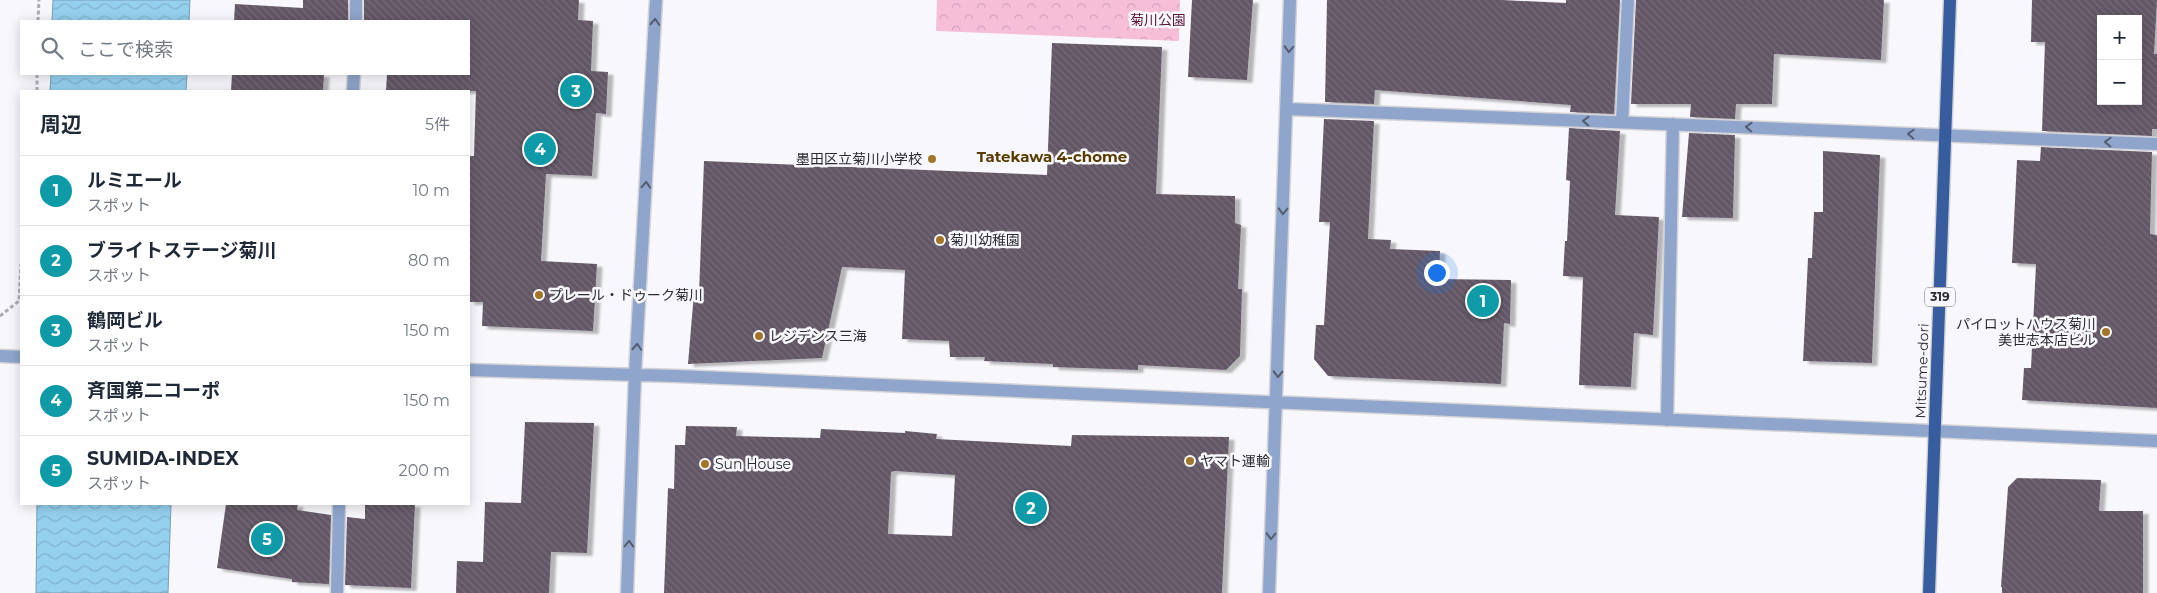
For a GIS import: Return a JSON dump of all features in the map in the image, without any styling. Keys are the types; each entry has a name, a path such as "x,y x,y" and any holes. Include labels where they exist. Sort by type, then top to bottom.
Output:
{"main road":[{"name":"Mitsume-dori","path":"1928,593 1950,0"}],"street":[{"path":"356,0 356,20"},
{"path":"627,593 635,374 656,0"},
{"path":"1269,593 1290,0"},
{"path":"1622,122 1628,0"},
{"path":"353,90 354,75"},
{"path":"1287,109 2157,144"},
{"path":"1667,420 1673,124"},
{"path":"2,356 20,357"},
{"path":"470,370 635,374 2157,441"},
{"path":"337,593 339,505"}],"path":[{"path":"38,20 39,0"},
{"path":"37,75 37,90"},
{"path":"0,316 19,301 20,282"}],"green space":[{"name":"菊川公園","path":"937,0 1180,0 1179,41 936,31"}],"water":[{"path":"53,0 190,0 189,20 52,20"},
{"path":"51,75 187,75 186,90 50,90"},
{"path":"37,505 171,505 168,593 36,593"}],"building":[{"path":"303,0 348,0 348,20 234,20 235,4 303,8"},
{"path":"364,0 579,0 578,20 593,21 591,71 608,72 606,114 596,113 592,176 546,174 541,261 597,264 593,331 482,326 483,302 470,302 470,156 474,156 476,91 386,90 387,75 470,75 470,20 364,20"},
{"path":"1192,0 1253,0 1247,80 1188,77"},
{"path":"1327,0 1502,0 1566,3 1566,0 1620,0 1614,114 1570,112 1571,105 1375,90 1374,104 1325,102"},
{"path":"1636,0 1884,0 1881,60 1774,54 1772,104 1736,104 1735,119 1690,117 1691,104 1631,104"},
{"path":"2032,0 2157,0 2154,54 2157,54 2157,129 2152,129 2152,136 2042,131 2045,42 2031,42"},
{"path":"1052,43 1162,47 1156,194 1235,196 1235,223 1241,225 1238,289 1242,289 1240,356 1226,370 1138,365 1138,370 1053,367 1053,364 984,361 985,357 950,357 949,341 902,339 905,270 842,267 822,358 688,364 694,293 699,294 704,161 1047,175"},
{"path":"232,75 324,75 323,90 231,90"},
{"path":"1324,119 1374,121 1368,239 1391,240 1390,249 1440,251 1439,279 1511,280 1510,324 1504,323 1501,384 1328,376 1314,359 1316,325 1324,325 1330,222 1319,222"},
{"path":"1569,128 1620,131 1615,215 1659,217 1653,335 1634,333 1631,387 1579,385 1583,277 1563,276 1570,181 1566,180"},
{"path":"1689,133 1735,135 1733,218 1682,217"},
{"path":"2041,147 2152,152 2150,234 2157,235 2157,408 2022,400 2024,368 2031,368 2036,264 2012,263 2017,160 2040,161"},
{"path":"1823,151 1880,155 1872,363 1803,361 1808,258 1812,258 1814,212 1823,212"},
{"path":"525,422 594,423 587,553 551,552 549,593 456,593 457,561 483,562 485,502 521,503"},
{"path":"686,426 737,427 736,436 820,438 821,429 905,433 905,431 937,434 936,439 1071,446 1072,435 1229,437 1222,593 664,593 668,488 674,489 675,445 685,445","holes":["891,472 955,475 952,536 888,534"]},
{"path":"2017,478 2101,480 2099,511 2143,511 2143,593 2002,593 2008,487"},
{"path":"226,505 298,505 297,510 331,515 329,584 292,582 292,579 217,568"},
{"path":"365,505 415,505 411,588 345,585 347,517 365,519"}],"place":[{"name":"鶴岡ビル","path":"576,91"},
{"name":"斉国第二コーポ","path":"540,149"},
{"name":"墨田区立菊川小学校","path":"932,159"},
{"name":"菊川幼稚園","path":"940,240"},
{"name":"プレール・ドゥーク菊川","path":"539,295"},
{"name":"ルミエール","path":"1483,301"},
{"name":"パイロットハウス菊川 美世志本店ビル","path":"2106,332"},
{"name":"レジデンス三海","path":"759,336"},
{"name":"ヤマト運輸","path":"1190,461"},
{"name":"Sun House","path":"705,464"},
{"name":"ブライトステージ菊川","path":"1031,508"},
{"name":"SUMIDA-INDEX","path":"267,539"}],"district":[{"name":"Tatekawa 4-chome","path":"1052,157"}]}
